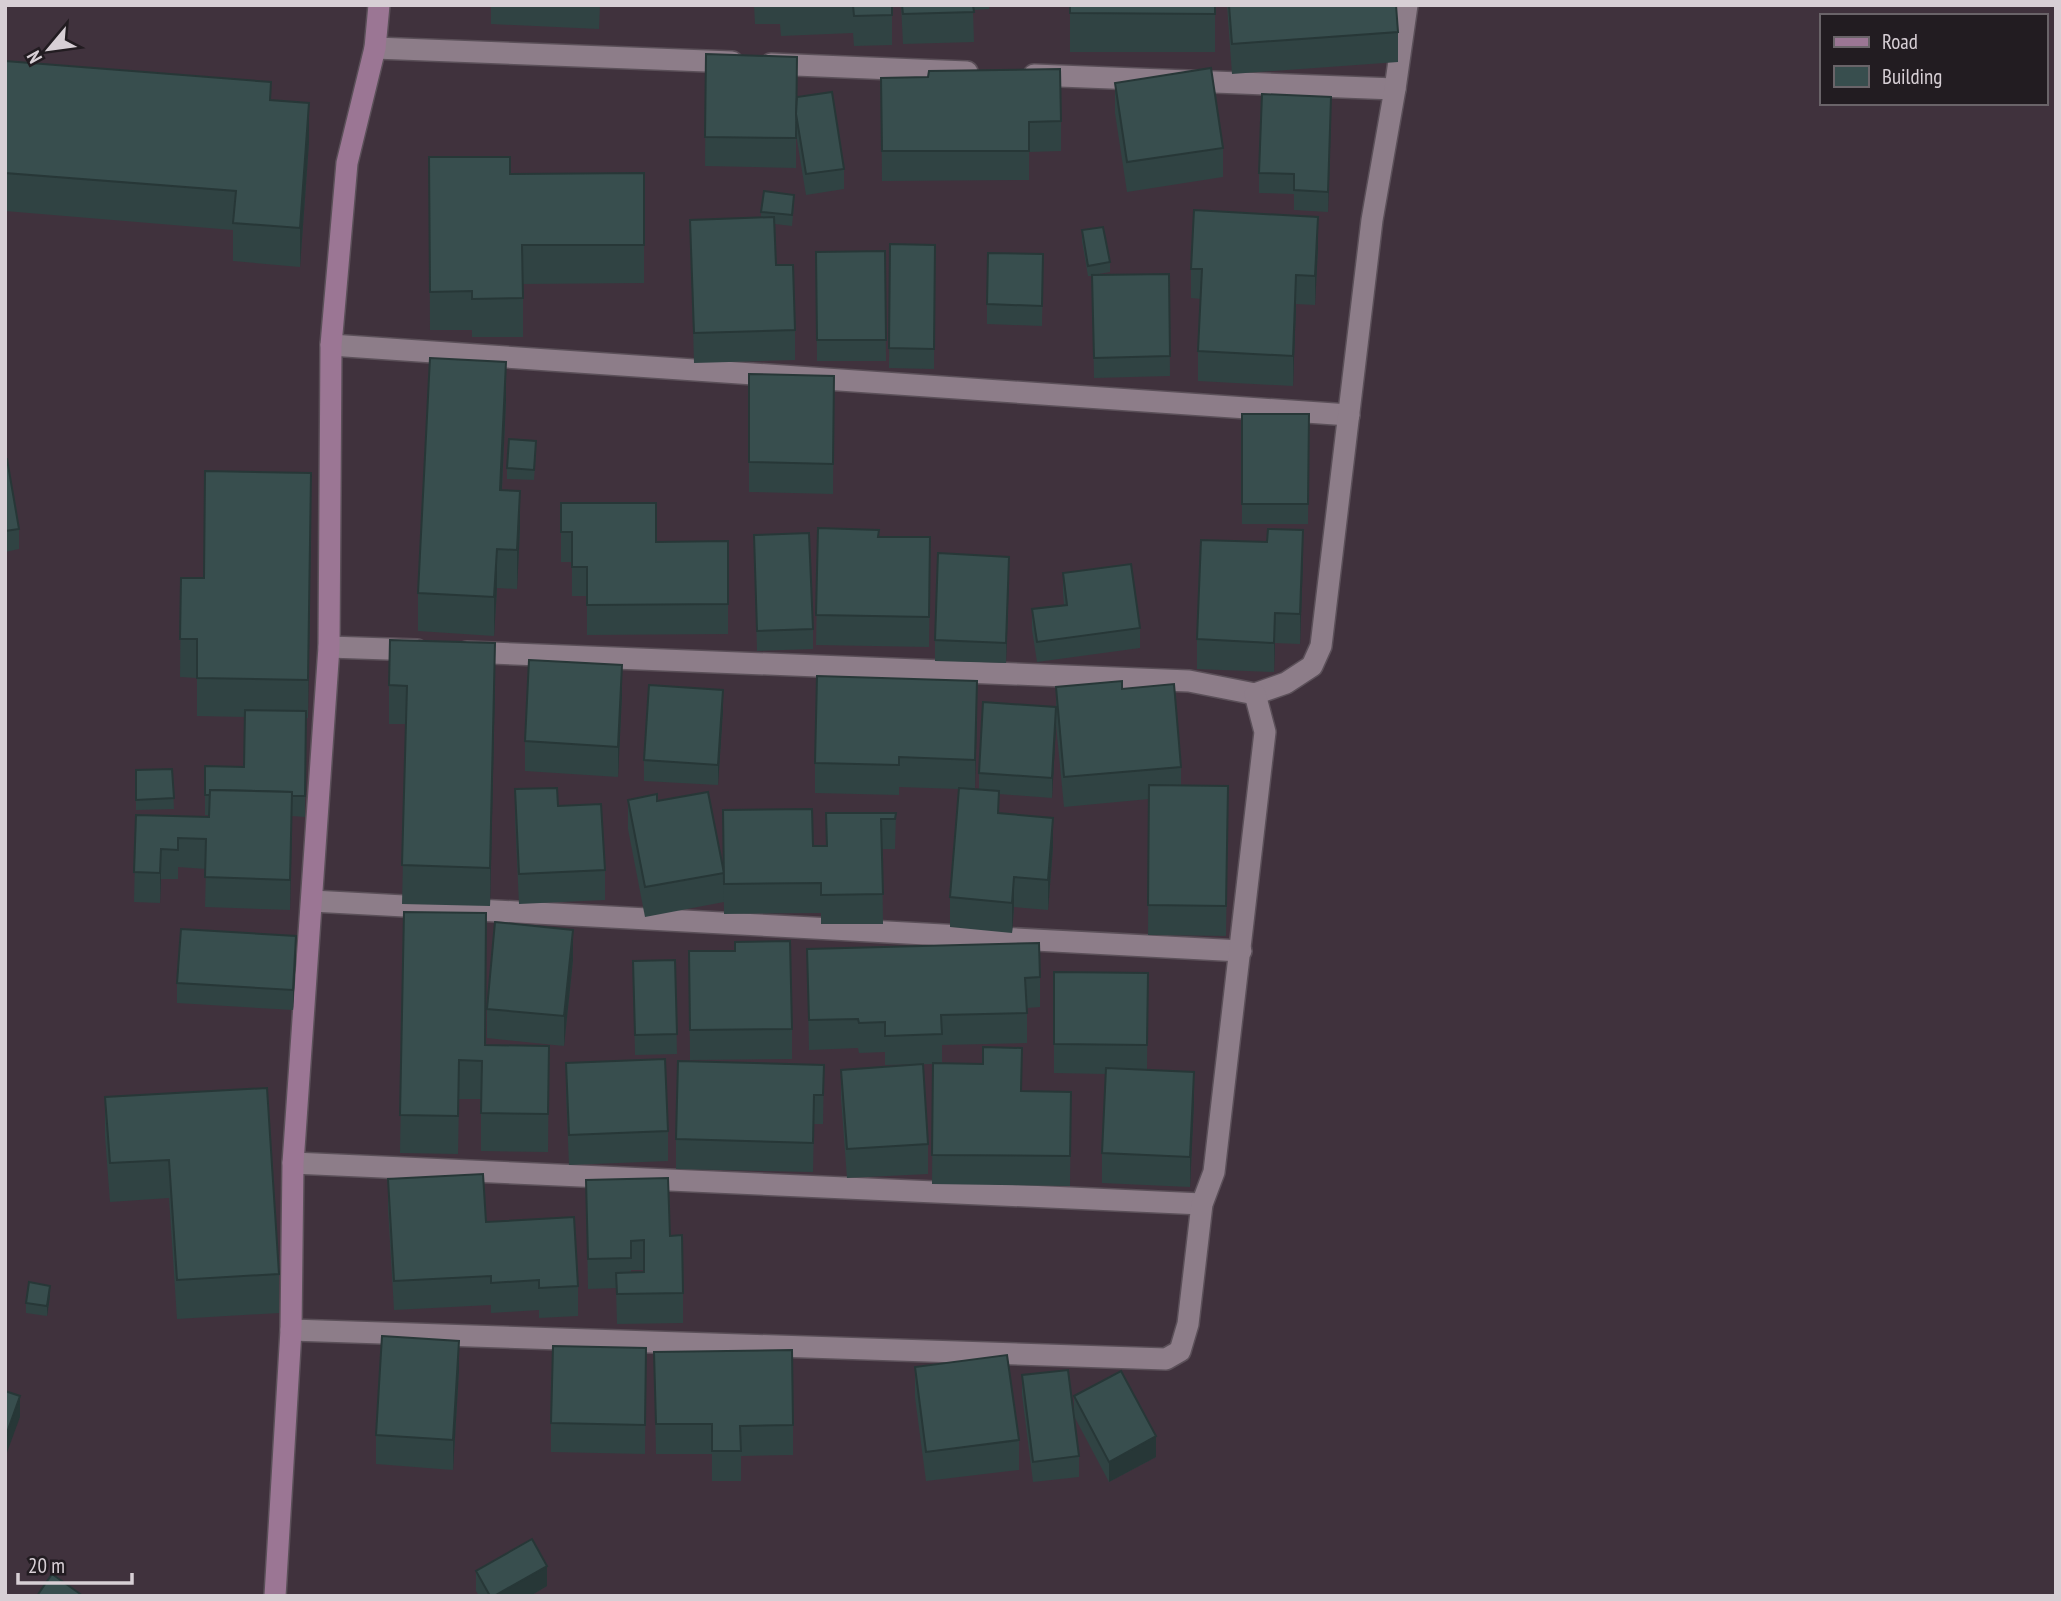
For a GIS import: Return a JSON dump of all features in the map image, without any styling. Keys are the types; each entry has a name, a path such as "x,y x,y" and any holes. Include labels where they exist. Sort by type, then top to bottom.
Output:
{"main road":[{"path":"275,1596 291,1330 293,1163 328,647 331,345 347,163 375,48 379,5"}],"street":[{"path":"328,647 1189,681 1255,694 1286,683 1312,666 1321,646 1372,220 1407,5"},
{"path":"375,48 990,73"},
{"path":"1018,74 1395,89"},
{"path":"331,345 1349,415"},
{"path":"291,1330 1166,1359 1180,1351 1188,1324 1202,1204 1214,1172 1241,951 1265,732 1255,694"},
{"path":"312,901 1241,951"},
{"path":"293,1163 1202,1204"}],"building":[{"path":"853,5 892,5 892,15 854,16"},
{"path":"902,5 973,5 974,12 903,14"},
{"path":"1070,5 1215,5 1215,14 1070,13"},
{"path":"1229,5 1396,5 1398,32 1232,44"},
{"path":"706,54 797,57 796,138 705,137"},
{"path":"5,61 271,82 270,100 309,103 300,228 233,223 236,191 5,173"},
{"path":"1211,68 1223,148 1127,162 1115,83"},
{"path":"1060,69 1061,121 1029,122 1029,151 882,151 881,78 928,77 929,71"},
{"path":"832,92 844,169 806,174 796,114 797,97"},
{"path":"1262,94 1331,97 1328,192 1294,190 1294,174 1259,173"},
{"path":"429,157 510,157 510,174 644,173 644,245 522,245 523,298 472,299 472,291 430,292"},
{"path":"764,191 794,195 792,215 761,212"},
{"path":"1194,210 1318,217 1315,276 1296,275 1293,356 1198,351 1202,269 1191,269"},
{"path":"774,217 776,265 793,265 795,330 694,333 690,220"},
{"path":"1103,227 1110,262 1088,266 1082,230"},
{"path":"890,244 935,245 934,349 889,348"},
{"path":"885,251 886,340 817,340 816,252"},
{"path":"988,253 1043,254 1042,306 987,304"},
{"path":"1169,274 1170,356 1094,358 1092,275"},
{"path":"430,358 506,362 500,490 520,491 517,550 497,549 494,597 418,593"},
{"path":"749,374 834,376 833,464 749,462"},
{"path":"1242,414 1309,414 1308,504 1242,504"},
{"path":"509,439 536,441 534,470 507,468"},
{"path":"5,459 19,529 5,531"},
{"path":"205,471 311,473 308,680 197,678 197,639 180,639 181,578 204,578"},
{"path":"561,503 656,503 656,542 728,541 728,604 587,605 587,567 572,567 572,532 561,532"},
{"path":"818,528 879,530 878,537 930,537 929,617 816,615"},
{"path":"1268,529 1303,530 1300,614 1275,613 1274,643 1197,639 1201,540 1267,542"},
{"path":"809,533 813,629 757,631 754,535"},
{"path":"938,553 1009,557 1006,643 935,640"},
{"path":"1131,564 1140,628 1037,642 1032,609 1067,605 1063,573"},
{"path":"390,640 495,643 490,868 402,865 407,686 389,685"},
{"path":"529,660 622,665 618,747 525,741"},
{"path":"817,676 977,681 975,760 899,757 899,765 815,763"},
{"path":"1122,681 1122,689 1174,684 1181,767 1064,777 1056,687"},
{"path":"649,685 723,690 718,765 644,760"},
{"path":"983,702 1056,707 1052,778 979,773"},
{"path":"245,710 306,711 305,796 292,796 292,792 210,790 210,795 205,795 205,766 244,767"},
{"path":"172,769 174,798 136,800 136,770"},
{"path":"1149,785 1228,786 1226,906 1148,905"},
{"path":"557,788 558,806 601,804 605,870 519,874 515,789"},
{"path":"959,788 999,791 998,813 1053,818 1048,880 1014,877 1012,903 950,897"},
{"path":"210,790 292,792 290,880 205,877 206,839 178,838 178,850 161,849 160,873 134,872 136,815 209,817"},
{"path":"708,792 724,873 645,887 628,800 657,794 657,801"},
{"path":"812,809 813,846 827,846 826,813 896,813 895,819 881,819 883,894 821,895 821,883 724,884 723,810"},
{"path":"404,912 486,913 485,1045 549,1046 548,1114 481,1113 482,1061 459,1060 458,1116 400,1115"},
{"path":"495,922 573,930 564,1016 487,1009"},
{"path":"181,929 296,936 293,990 177,983"},
{"path":"790,941 792,1029 690,1030 689,951 735,951 735,942"},
{"path":"1039,943 1040,977 1025,978 1027,1013 941,1015 942,1034 885,1036 885,1022 859,1023 858,1019 809,1020 807,949"},
{"path":"675,960 677,1034 635,1035 633,961"},
{"path":"1054,972 1148,973 1147,1045 1054,1044"},
{"path":"983,1047 1022,1048 1021,1091 1071,1092 1070,1156 932,1155 933,1063 983,1064"},
{"path":"665,1059 668,1131 569,1135 566,1063"},
{"path":"678,1061 824,1065 823,1095 814,1095 813,1143 676,1139"},
{"path":"923,1064 928,1144 847,1149 841,1070"},
{"path":"1106,1068 1194,1072 1190,1157 1102,1153"},
{"path":"267,1088 279,1274 177,1280 169,1160 110,1163 105,1097"},
{"path":"483,1174 486,1222 574,1217 578,1286 539,1288 539,1280 491,1283 491,1276 394,1281 388,1179"},
{"path":"668,1178 670,1236 682,1235 683,1293 617,1294 616,1273 644,1272 644,1240 631,1241 631,1258 588,1259 586,1180"},
{"path":"29,1282 50,1286 47,1306 26,1303"},
{"path":"382,1336 459,1341 453,1440 376,1435"},
{"path":"553,1346 646,1348 645,1425 551,1423"},
{"path":"792,1350 793,1425 740,1426 741,1451 712,1451 712,1424 656,1424 654,1352"},
{"path":"1007,1355 1019,1440 926,1452 915,1367"},
{"path":"1068,1370 1079,1456 1033,1462 1022,1375"},
{"path":"1121,1371 1156,1436 1109,1462 1074,1396"},
{"path":"5,1391 20,1396 5,1438"},
{"path":"532,1539 547,1566 490,1596 476,1571"},
{"path":"52,1574 83,1596 37,1596"}]}
